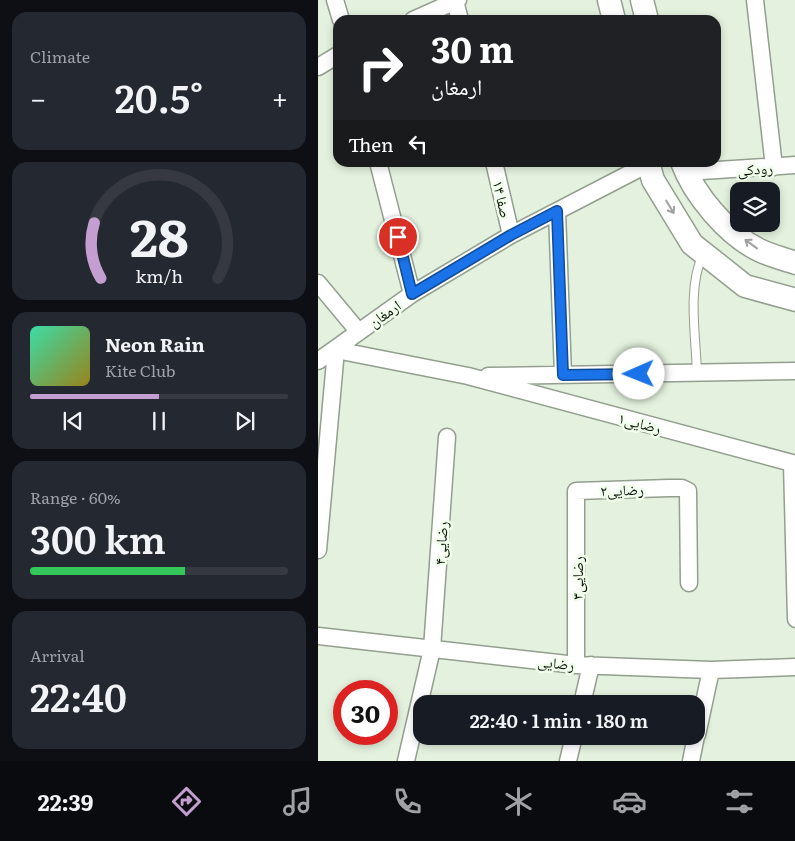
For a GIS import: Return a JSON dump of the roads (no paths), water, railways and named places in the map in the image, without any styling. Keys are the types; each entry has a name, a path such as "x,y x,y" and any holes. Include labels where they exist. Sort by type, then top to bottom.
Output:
{"main road":[{"path":"609,0 613,15"},
{"path":"642,0 646,15"},
{"path":"649,167 653,180 692,244 745,286 796,300"},
{"path":"684,167 718,220 758,250 796,263"}],"street":[{"path":"335,0 340,15"},
{"path":"424,15 456,0 459,15"},
{"path":"755,0 774,166"},
{"path":"318,67 333,58"},
{"name":"رودکی","path":"721,167 796,165"},
{"path":"379,167 412,294"},
{"name":"صفا ۱۴","path":"495,167 511,235"},
{"name":"ارمغان","path":"318,361 412,294 511,235 640,167"},
{"path":"557,211 563,375"},
{"path":"318,283 358,331"},
{"path":"318,550 336,350"},
{"name":"رضایی۱","path":"336,350 468,376 792,463 796,619"},
{"path":"468,376 796,371"},
{"name":"رضایی۴","path":"406,761 432,649 447,437"},
{"name":"رضایی۲","path":"576,491 669,488 682,488 688,491 690,499 689,583"},
{"name":"رضایی۳","path":"576,491 583,665 582,695"},
{"name":"رضایی","path":"318,636 583,665 711,670 796,667"},
{"path":"705,698 711,670"},
{"path":"568,761 572,745"},
{"path":"691,761 695,745"}],"lane":[{"path":"697,373 694,292 697,267 703,253"}]}
